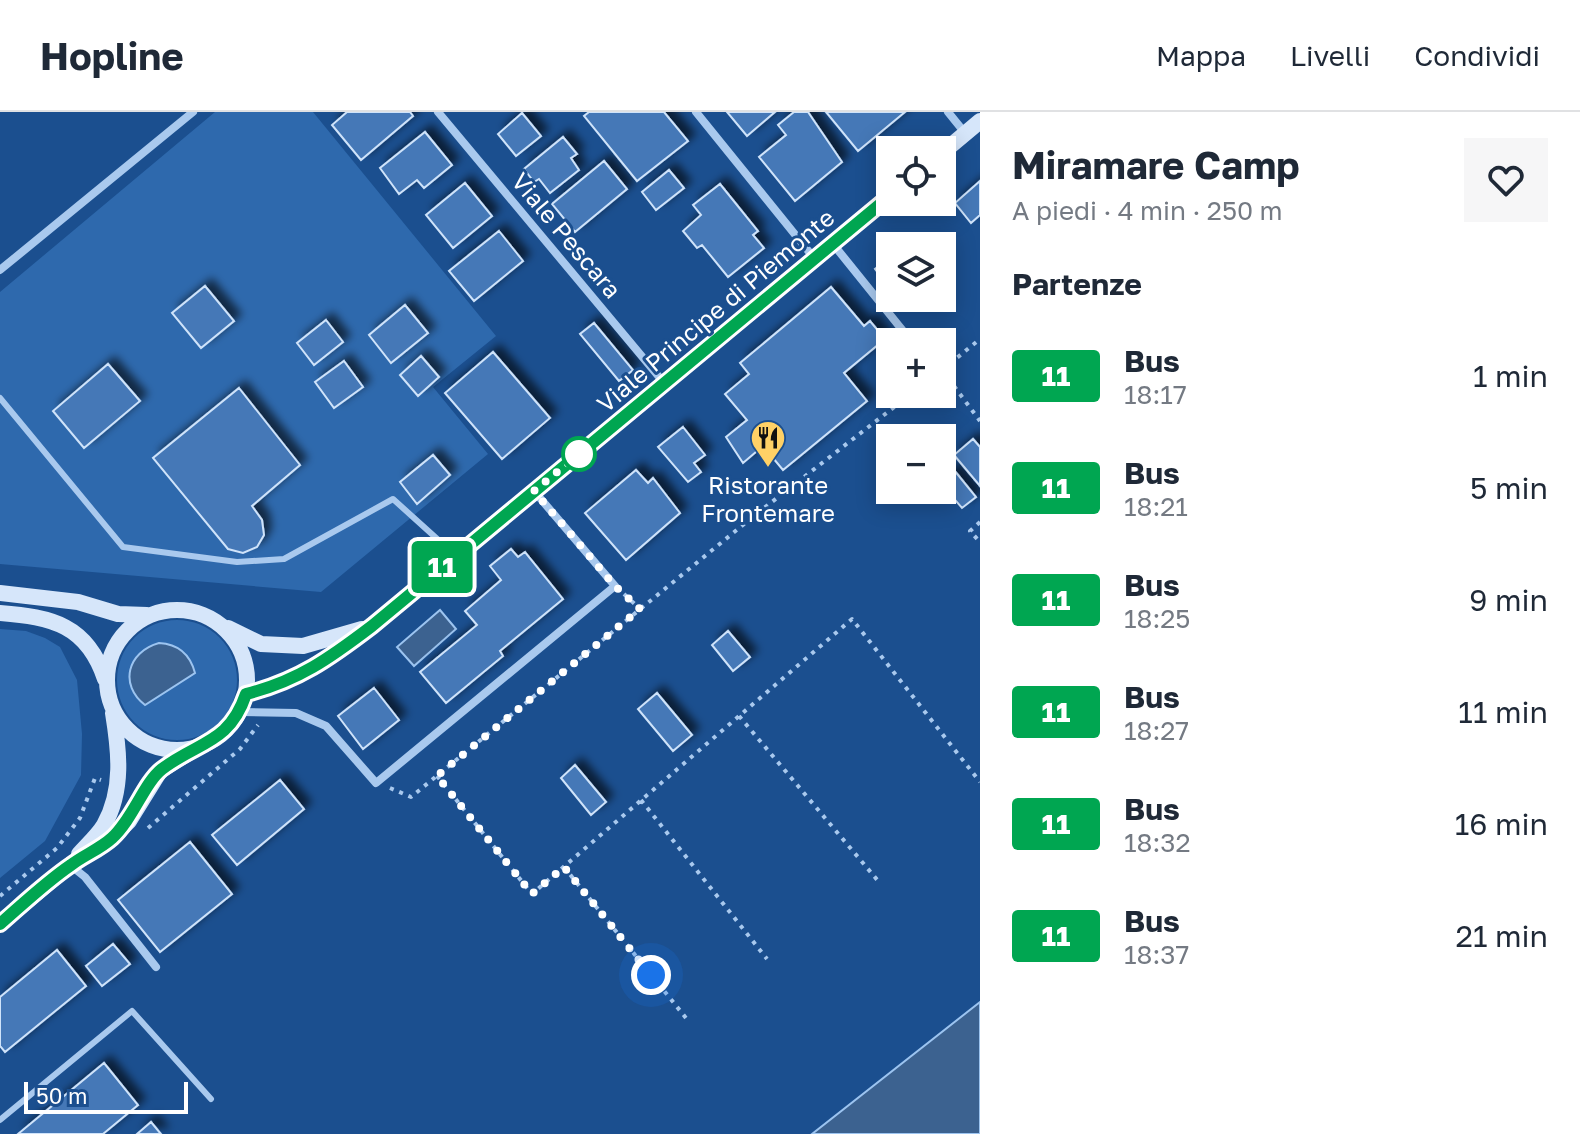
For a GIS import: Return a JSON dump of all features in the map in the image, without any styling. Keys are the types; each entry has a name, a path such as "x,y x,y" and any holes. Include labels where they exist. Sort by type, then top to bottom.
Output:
{"street":[{"path":"0,270 193,112"},
{"name":"Viale Pescara","path":"438,112 665,384"},
{"path":"696,112 815,259"},
{"path":"948,112 975,128 956,142"},
{"name":"Viale Principe di Piemonte","path":"246,694 279,686 326,660 372,626 876,208"},
{"path":"833,243 901,328"},
{"path":"240,712 296,713 326,726 376,783 615,586 534,491"},
{"path":"0,593 78,602 118,614 149,615 185,609 206,615 234,638 247,671 246,694 240,712 223,733 160,771 129,821 110,840 70,865 0,924"},
{"path":"0,613 32,616 69,630 97,656 107,684 119,755 117,785 104,824 70,865"},
{"path":"107,684 111,656 124,633 149,615"},
{"name":"Viale Principe di Piemonte","path":"223,626 261,644 303,646 372,626"},
{"path":"112,708 122,724 139,739 160,748 180,750 199,747"},
{"path":"70,865 85,877 156,967"}],"lane":[{"path":"0,398 123,547 237,562 284,559 393,499 456,555"},
{"path":"0,1120 132,1011 211,1099"}],"path":[{"path":"956,359 980,339"},
{"path":"956,389 980,421"},
{"path":"376,783 411,797 755,515 893,408"},
{"path":"980,522 970,531 980,542"},
{"path":"615,586 640,609"},
{"path":"437,776 532,894 852,619 980,782"},
{"path":"739,716 879,882"},
{"path":"0,896 57,848 80,818 95,778"},
{"path":"641,800 767,959"},
{"path":"564,867 686,1018"}],"shaded area":[{"path":"215,112 313,112 496,336 433,387 488,454 321,592 0,564 0,292"},
{"path":"440,610 456,629 414,666 397,647"},
{"path":"177,620 200,624 220,637 233,657 237,680 233,703 220,723 200,736 177,740 154,736 134,723 121,703 117,680 121,657 134,637 154,624"},
{"path":"0,629 26,631 60,647 77,680 82,734 81,775 45,841 0,878"},
{"path":"159,643 182,651 195,673 145,705 132,688 130,670 140,654"},
{"path":"980,1002 980,1134 812,1134"}],"building":[{"path":"347,112 410,112 413,116 361,160 332,125"},
{"path":"589,112 664,112 688,141 637,181 584,116"},
{"path":"727,112 775,112 747,136"},
{"path":"794,112 808,112 842,162 795,201 759,157 786,135 778,125"},
{"path":"826,112 905,112 876,136 858,151"},
{"path":"522,113 541,136 516,156 498,134"},
{"path":"425,132 452,165 424,188 417,180 399,194 380,168"},
{"path":"563,137 577,154 571,158 579,170 550,193 539,179 534,182 524,169"},
{"path":"604,161 627,189 575,232 552,204"},
{"path":"669,170 684,188 656,210 642,192"},
{"path":"980,181 980,215 971,223 956,202"},
{"path":"465,183 492,216 453,248 426,215"},
{"path":"720,184 758,231 753,235 764,248 728,277 702,245 697,248 683,231 701,215 693,205"},
{"path":"499,231 523,261 474,301 449,271"},
{"path":"205,286 234,321 201,348 172,313"},
{"path":"831,287 864,326 870,321 876,328 876,346 844,373 867,401 783,470 763,446 743,463 726,437 747,420 725,394 749,374 740,363"},
{"path":"405,305 428,333 391,363 369,335"},
{"path":"326,320 343,342 314,365 297,343"},
{"path":"594,323 633,370 619,381 580,334"},
{"path":"493,352 550,418 502,459 445,393"},
{"path":"421,356 439,377 418,396 400,375"},
{"path":"344,361 363,387 334,408 315,382"},
{"path":"108,364 140,401 84,448 53,411"},
{"path":"239,388 300,465 252,506 262,520 264,535 257,547 243,553 228,549 153,458"},
{"path":"683,427 705,455 694,463 701,472 688,482 658,447"},
{"path":"973,439 980,447 980,486 956,457 956,453"},
{"path":"433,455 450,475 417,504 400,482"},
{"path":"636,470 648,483 653,478 680,513 626,560 585,513"},
{"path":"956,472 976,497 962,508 956,501"},
{"path":"511,549 518,557 525,552 563,599 500,651 503,656 446,703 420,672 477,625 465,611 501,580 490,566"},
{"path":"728,631 750,657 733,671 712,645"},
{"path":"374,688 399,720 363,749 338,716"},
{"path":"657,693 692,735 673,751 638,709"},
{"path":"575,765 606,802 591,815 561,778"},
{"path":"280,780 304,809 237,865 212,835"},
{"path":"190,842 232,894 160,952 118,900"},
{"path":"113,944 130,964 102,986 86,966"},
{"path":"57,950 86,986 5,1052 0,1046 0,997"},
{"path":"104,1063 138,1105 103,1134 18,1134"},
{"path":"151,1122 161,1134 137,1134"}],"bus line":[{"name":"11","path":"0,924 70,865 110,840 129,821 160,771 229,727 240,712 246,694 279,686 326,660 372,626 876,208"}],"place":[{"name":"Ristorante Frontemare","path":"768,469"}],"route":[{"path":"579,454 534,491 615,586 640,609 437,776 532,894 564,867 651,975"}]}
